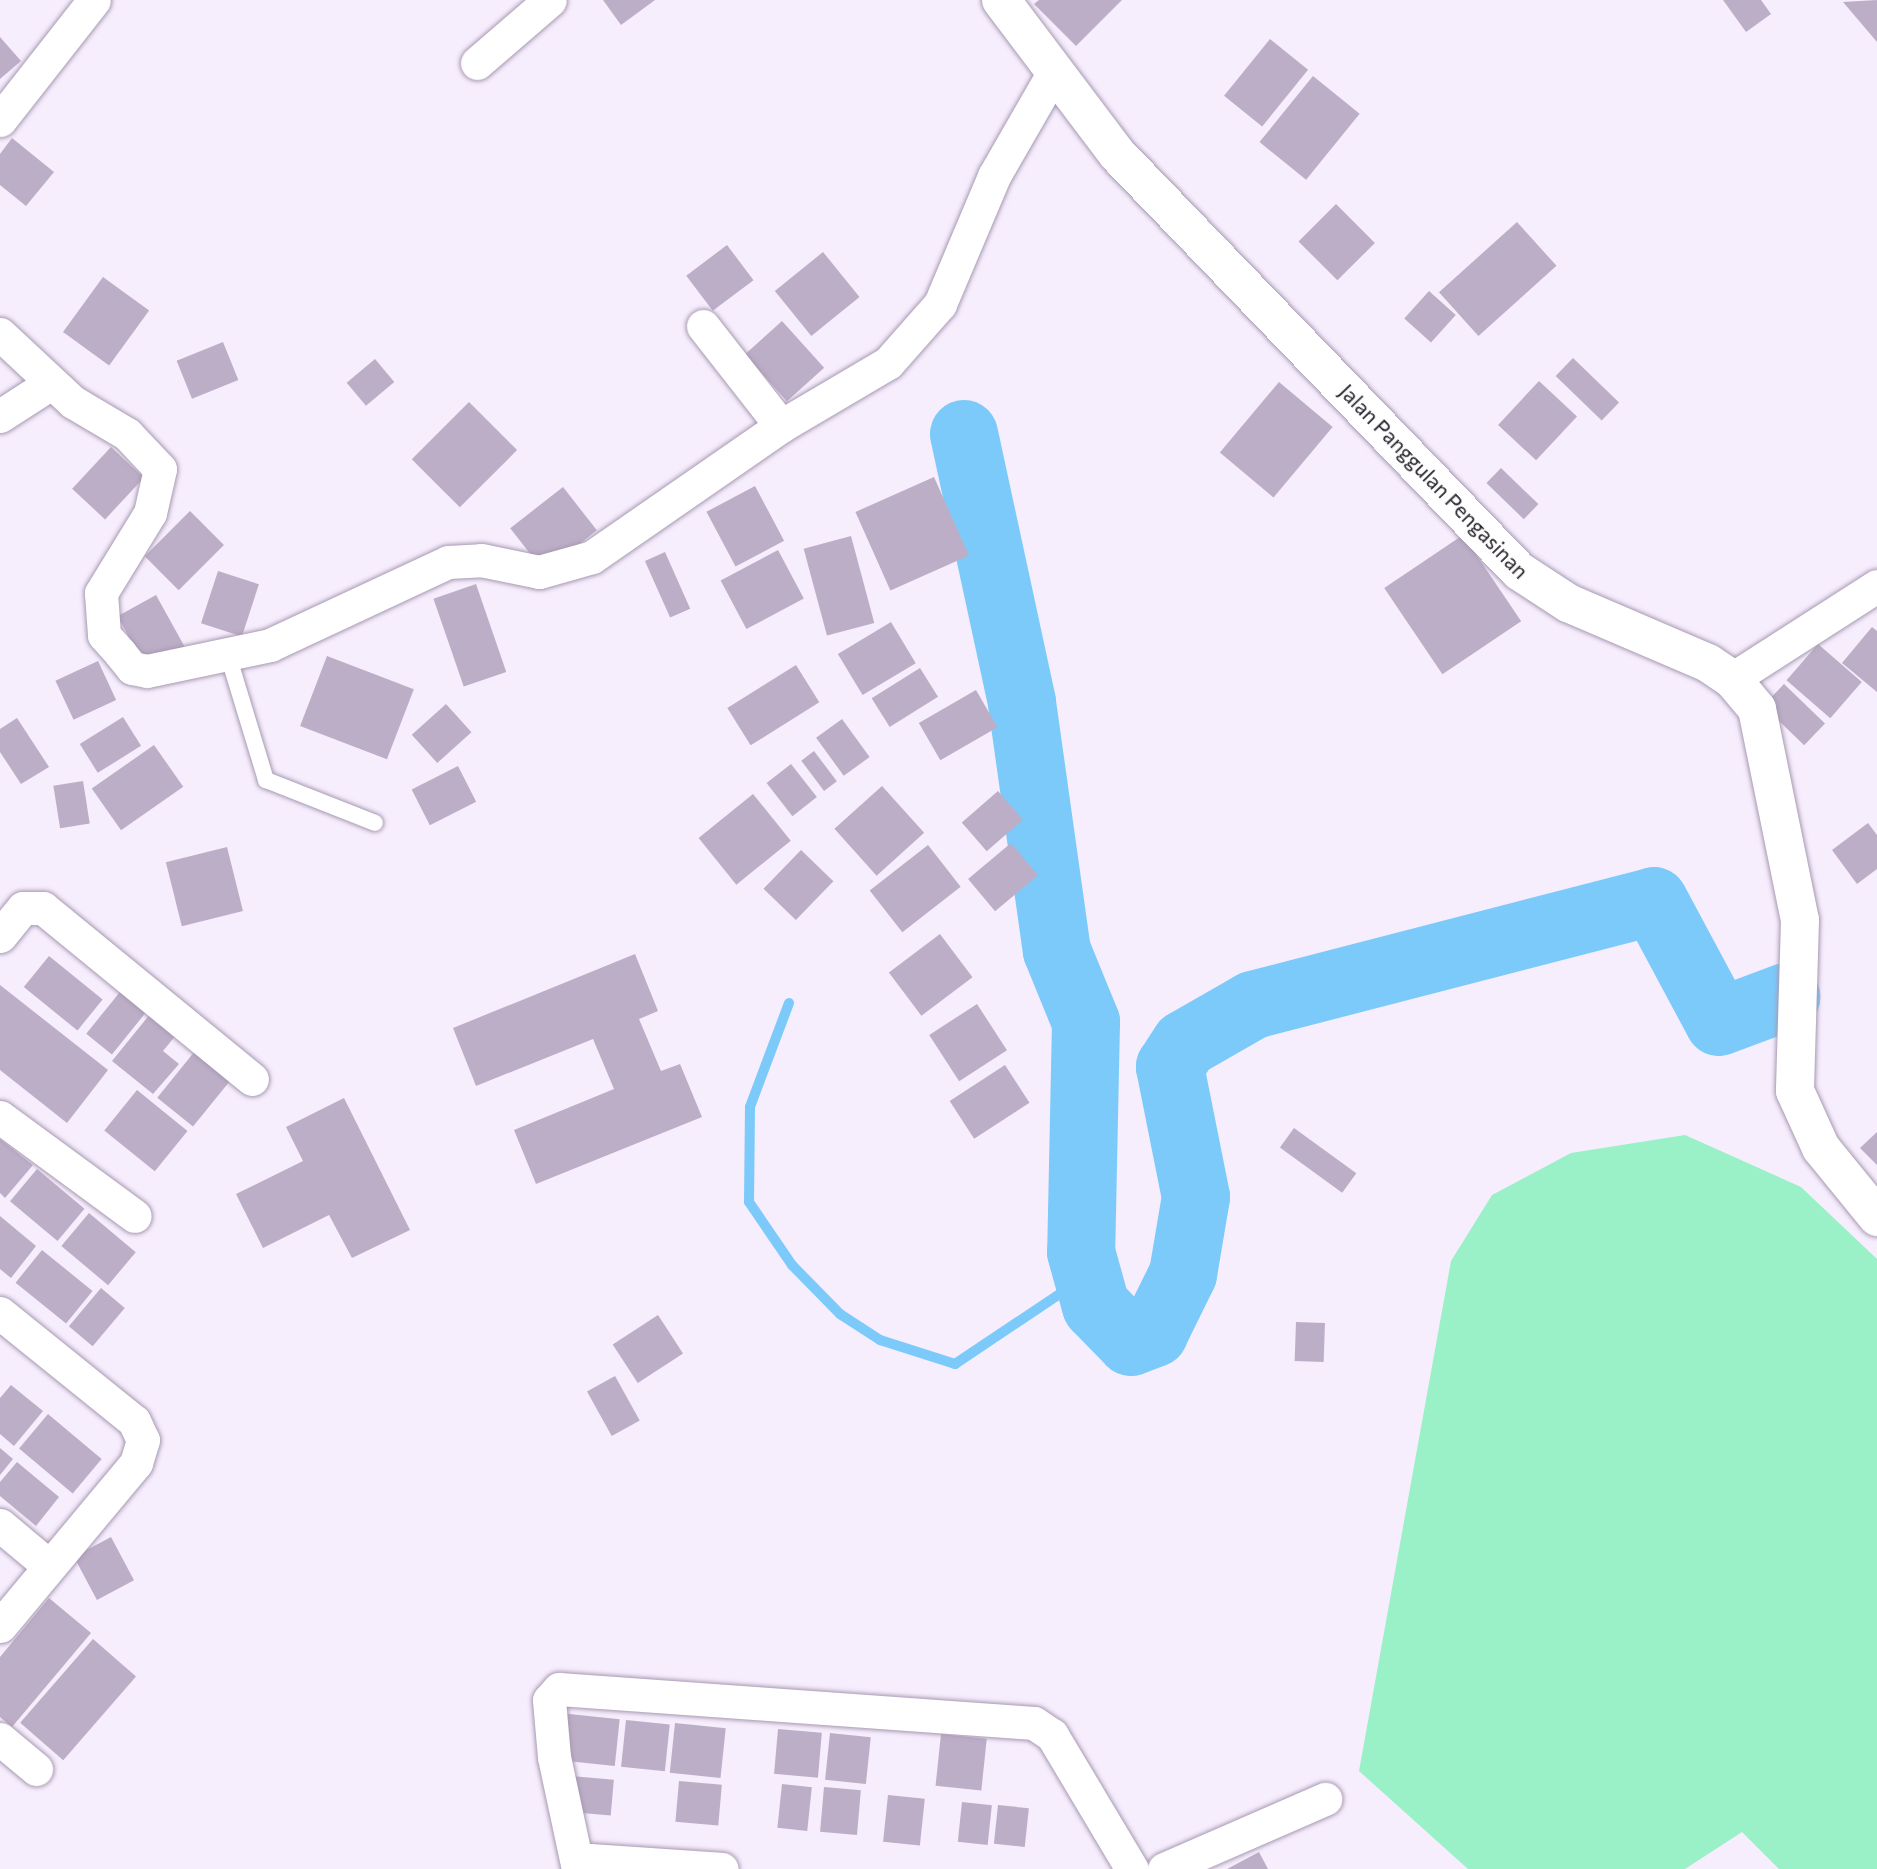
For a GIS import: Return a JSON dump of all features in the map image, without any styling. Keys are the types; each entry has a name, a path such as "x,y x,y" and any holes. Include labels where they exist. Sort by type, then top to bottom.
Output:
{"street":[{"path":"0,120 94,0"},
{"path":"477,63 550,0"},
{"name":"Jalan Panggulan Pengasinan","path":"1001,0 1116,154 1519,571 1568,603 1669,642 1732,679 1765,730 1800,920 1801,960 1795,1091 1821,1148 1877,1217"},
{"path":"0,334 51,383 127,433 160,469 150,513 101,593 104,635 132,668 147,671 228,655 282,640 448,562 481,560 539,572 571,566 781,426 888,363 928,324 975,234 994,176 1055,70"},
{"path":"703,326 781,426"},
{"path":"0,416 51,383"},
{"path":"1732,679 1877,586"},
{"path":"0,936 23,908 43,908 252,1079"},
{"path":"0,1117 135,1216"},
{"path":"0,1313 134,1421 144,1440 136,1463 0,1626"},
{"path":"0,1525 49,1566"},
{"path":"722,1869 578,1864 554,1757 549,1700 559,1689 1034,1723 1052,1735 1132,1869"},
{"path":"0,1739 36,1769"},
{"path":"1164,1869 1325,1799"}],"lane":[{"path":"228,655 266,780 374,823"}],"green space":[{"path":"1685,1135 1801,1187 1877,1259 1877,1869 1779,1869 1742,1832 1685,1869 1468,1869 1359,1771 1451,1261 1492,1195 1571,1153"}],"building":[{"path":"603,0 655,0 621,25"},
{"path":"1039,0 1122,0 1076,46 1034,4"},
{"path":"1723,0 1761,0 1771,14 1746,32"},
{"path":"1877,0 1877,42 1843,2"},
{"path":"0,37 21,61 0,79"},
{"path":"1270,39 1308,70 1262,127 1224,96"},
{"path":"1313,76 1360,114 1306,180 1260,142"},
{"path":"12,138 54,172 26,206 0,185 0,154"},
{"path":"1336,204 1375,243 1337,280 1299,241"},
{"path":"1517,222 1556,266 1478,336 1439,292"},
{"path":"727,245 753,280 713,311 686,276"},
{"path":"823,252 860,297 811,336 775,291"},
{"path":"103,277 149,311 109,366 63,332"},
{"path":"1429,291 1456,315 1431,343 1404,318"},
{"path":"782,321 824,368 787,401 745,354"},
{"path":"223,342 238,380 192,399 177,361"},
{"path":"1573,358 1619,402 1602,420 1556,376"},
{"path":"375,359 394,382 366,406 347,383"},
{"path":"1539,381 1577,416 1536,460 1498,425"},
{"path":"1279,382 1333,427 1273,497 1220,452"},
{"path":"469,402 517,450 460,507 412,459"},
{"path":"111,447 144,478 105,519 72,489"},
{"path":"1501,468 1538,504 1524,519 1486,483"},
{"path":"934,477 969,556 890,591 855,512"},
{"path":"755,486 784,541 736,567 706,512"},
{"path":"563,487 597,530 544,572 510,528"},
{"path":"190,511 224,545 179,590 145,556"},
{"path":"1463,535 1521,621 1442,674 1384,588"},
{"path":"851,536 874,623 827,636 804,549"},
{"path":"778,550 804,599 746,629 721,581"},
{"path":"665,552 690,609 670,618 645,561"},
{"path":"218,571 259,584 242,637 201,623"},
{"path":"476,584 506,672 464,687 433,599"},
{"path":"156,595 185,647 147,669 118,616"},
{"path":"891,622 916,663 863,695 838,654"},
{"path":"1872,627 1877,631 1877,692 1842,663"},
{"path":"1818,644 1862,682 1830,718 1787,680"},
{"path":"327,656 414,689 387,759 300,726"},
{"path":"98,661 116,700 74,720 55,681"},
{"path":"796,665 819,702 751,745 727,708"},
{"path":"920,668 938,697 890,727 872,698"},
{"path":"1784,684 1825,724 1804,745 1763,706"},
{"path":"976,690 998,727 940,760 919,723"},
{"path":"446,704 471,732 437,763 412,735"},
{"path":"123,717 141,746 98,773 80,744"},
{"path":"17,718 49,767 21,784 0,752 0,729"},
{"path":"842,719 870,757 844,776 816,738"},
{"path":"154,745 183,787 121,830 92,789"},
{"path":"814,751 837,781 824,791 801,761"},
{"path":"791,764 817,797 792,816 767,783"},
{"path":"458,766 476,802 430,825 412,790"},
{"path":"83,781 90,823 60,828 53,786"},
{"path":"882,786 924,833 877,876 834,829"},
{"path":"998,791 1023,820 987,851 962,822"},
{"path":"753,794 791,841 736,885 699,838"},
{"path":"1868,823 1877,835 1877,869 1857,884 1832,850"},
{"path":"1011,843 1038,875 995,911 968,879"},
{"path":"928,845 961,887 902,932 870,891"},
{"path":"227,847 243,911 182,926 166,862"},
{"path":"801,850 833,881 796,920 763,889"},
{"path":"940,934 972,977 921,1016 889,973"},
{"path":"635,954 658,1011 639,1019 661,1071 680,1064 702,1117 536,1184 514,1130 614,1089 593,1039 476,1086 453,1028"},
{"path":"49,956 103,999 77,1031 24,987"},
{"path":"0,985 108,1070 67,1123 0,1070"},
{"path":"124,987 150,1008 112,1054 86,1034"},
{"path":"977,1004 1007,1050 959,1081 929,1035"},
{"path":"155,1008 181,1029 163,1051 179,1064 153,1094 112,1061"},
{"path":"195,1051 231,1080 193,1127 157,1098"},
{"path":"1005,1065 1030,1103 974,1139 950,1101"},
{"path":"137,1090 188,1131 155,1171 104,1130"},
{"path":"344,1098 410,1230 352,1258 329,1215 263,1248 236,1194 303,1161 286,1127"},
{"path":"1294,1128 1356,1173 1342,1193 1280,1147"},
{"path":"1877,1132 1877,1165 1860,1148"},
{"path":"0,1139 33,1165 5,1198 0,1193"},
{"path":"37,1169 84,1209 57,1241 10,1201"},
{"path":"89,1213 136,1252 108,1285 61,1246"},
{"path":"0,1216 36,1246 11,1278 0,1269"},
{"path":"42,1250 93,1291 66,1324 16,1283"},
{"path":"101,1288 125,1308 93,1346 69,1326"},
{"path":"658,1315 683,1354 638,1383 613,1344"},
{"path":"1296,1322 1325,1323 1324,1362 1295,1361"},
{"path":"615,1376 640,1421 612,1436 587,1392"},
{"path":"11,1385 43,1411 14,1446 0,1434 0,1398"},
{"path":"48,1414 102,1459 73,1493 19,1448"},
{"path":"0,1448 13,1459 0,1475"},
{"path":"17,1462 59,1497 36,1526 0,1496 0,1482"},
{"path":"111,1537 134,1580 97,1600 74,1557"},
{"path":"49,1598 91,1633 12,1727 0,1717 0,1657"},
{"path":"93,1639 136,1676 63,1760 20,1723"},
{"path":"560,1713 620,1719 615,1766 555,1760"},
{"path":"626,1720 670,1725 665,1771 621,1767"},
{"path":"675,1723 726,1728 720,1778 670,1773"},
{"path":"778,1729 822,1733 818,1778 774,1774"},
{"path":"830,1733 871,1737 866,1784 825,1780"},
{"path":"941,1734 987,1739 981,1791 936,1786"},
{"path":"571,1776 614,1780 611,1816 568,1812"},
{"path":"679,1781 722,1785 718,1826 675,1822"},
{"path":"782,1784 812,1787 807,1831 777,1828"},
{"path":"824,1787 861,1790 857,1835 820,1832"},
{"path":"888,1795 925,1799 920,1846 883,1842"},
{"path":"962,1802 992,1805 988,1845 958,1842"},
{"path":"998,1805 1029,1808 1025,1847 994,1844"},
{"path":"1259,1852 1268,1869 1227,1869"}],"waterway":[{"path":"964,434 1022,703 1057,951 1086,1022 1081,1252 1096,1306 1131,1342 1154,1333 1183,1274 1196,1197 1170,1067 1185,1044 1253,1005 1654,901 1719,1022 1786,997"},
{"path":"789,1003 750,1107 749,1202 792,1265 840,1314 880,1340 955,1364 1064,1291 1096,1306"}]}
